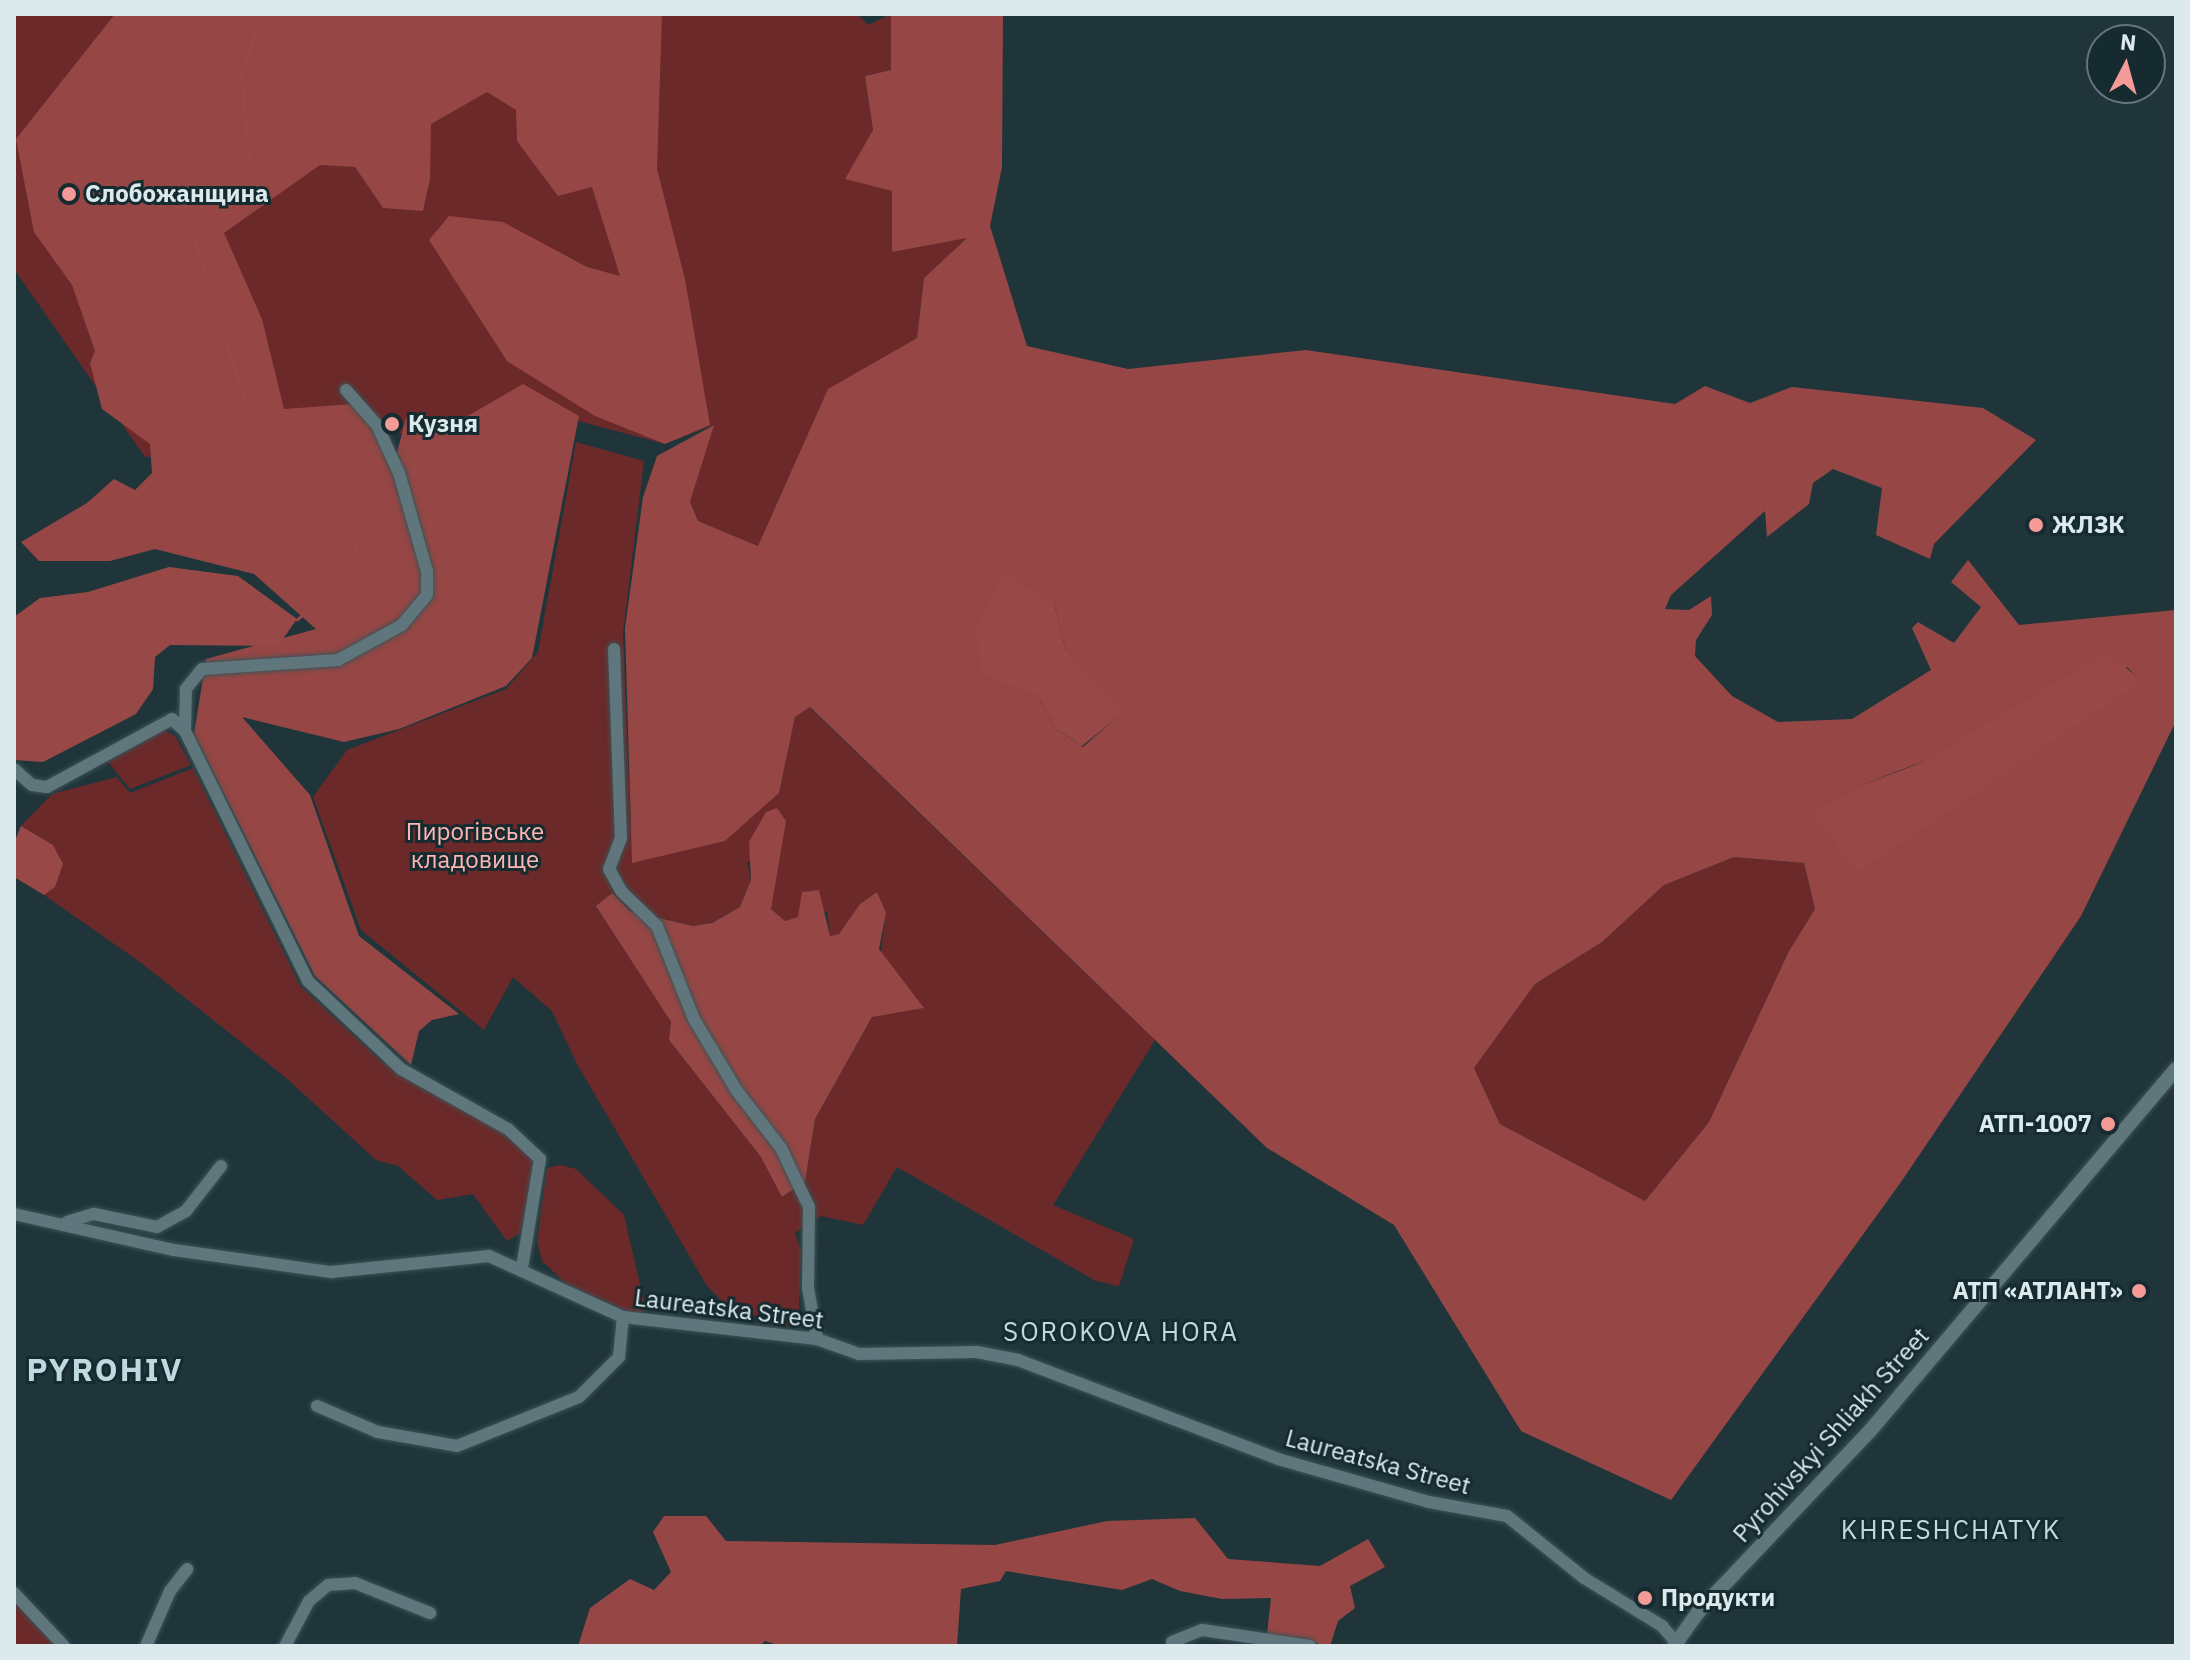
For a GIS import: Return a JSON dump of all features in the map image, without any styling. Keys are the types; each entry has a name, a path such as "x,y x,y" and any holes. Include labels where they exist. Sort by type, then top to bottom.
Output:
{"street":[{"path":"185,731 186,689 202,669 338,660 402,625 427,595 427,571 399,473 377,425 346,390"},
{"path":"614,649 621,838 609,869 622,892 657,926 694,1019 737,1091 781,1148 809,1207 808,1288 817,1339"},
{"path":"14,769 32,785 47,787 172,719 185,706"},
{"path":"172,719 185,731 308,981 401,1069 508,1129 540,1159 522,1268"},
{"name":"Pyrohivskyi Shliakh Street","path":"1675,1644 1699,1611 1870,1431 2176,1069"},
{"path":"67,1222 94,1214 157,1227 186,1211 221,1166"},
{"name":"Laureatska Street","path":"14,1214 67,1222 174,1250 331,1272 465,1255 489,1256 522,1268 623,1317 817,1339 859,1354 977,1352 1018,1360 1278,1459 1429,1502 1507,1516 1584,1578 1662,1626 1675,1644"},
{"path":"317,1406 378,1432 457,1446 579,1397 619,1357 623,1317"},
{"path":"146,1646 170,1591 187,1569"},
{"path":"285,1646 309,1601 328,1585 355,1583 430,1613"},
{"path":"14,1593 64,1646"},
{"path":"1172,1642 1202,1630 1310,1646"}],"green space":[{"path":"14,14 858,14 868,25 891,14 891,70 865,76 873,130 892,191 892,252 968,237 924,278 917,338 828,390 758,546 698,521 690,502 713,425 665,444 567,418 145,457 14,269"},
{"name":"Пирогівське кладовище","path":"576,442 644,461 623,633 631,832 779,793 795,716 809,707 1155,1040 1053,1205 1134,1239 1119,1286 1096,1281 897,1167 863,1225 821,1216 795,1233 801,1251 798,1329 732,1311 707,1286 577,1064 552,1011 513,977 484,1030 361,930 313,797 347,750 506,689 538,652","holes":["780,845 770,908 785,921 827,911 830,936 839,934 860,904 877,892 886,913 872,1017 815,1119 805,1182 783,1197 761,1157 669,1040 671,1022 596,906 612,893 630,910 693,926 711,923 740,907 751,880 747,863"]},
{"path":"163,730 175,736 191,765 130,789 108,762"},
{"path":"193,768 300,986 381,1061 516,1140 532,1159 536,1168 520,1233 507,1241 473,1194 437,1200 398,1166 376,1160 285,1077 140,962 44,895 55,887 53,845 21,826 52,794 117,777 130,793"},
{"path":"1734,857 1804,863 1815,909 1789,951 1709,1122 1645,1201 1500,1124 1474,1068 1535,984 1602,942 1664,885"},
{"path":"560,1165 576,1169 624,1215 646,1310 635,1315 565,1283 542,1261 537,1241 547,1168"},
{"path":"14,1593 64,1646 14,1646"}],"shaded area":[{"path":"115,14 662,14 657,169 685,279 710,425 665,444 595,416 507,361 429,240 449,216 503,222 587,267 620,276 592,187 558,196 517,141 516,110 487,92 431,124 430,179 423,211 383,208 355,167 320,165 224,233 262,319 284,409 354,404 395,460 406,418 466,417 523,384 579,416 532,658 506,686 399,729 344,742 242,717 310,795 359,936 459,1014 432,1020 419,1031 411,1065 315,976 194,734 206,659 316,629 254,574 155,549 110,561 39,561 21,542 87,503 114,479 135,490 152,473 150,444 102,409 90,363 95,351 72,285 34,232 16,139"},
{"path":"891,14 1003,14 1002,167 990,226 1027,346 1128,369 1306,350 1675,404 1705,386 1750,403 1792,387 1983,408 2036,440 1934,544 1930,559 1876,535 1882,488 1833,469 1813,483 1809,504 1767,537 1765,511 1671,595 1665,609 1689,610 1711,596 1712,615 1696,640 1695,656 1732,696 1778,722 1852,719 1931,670 1912,628 1918,622 1954,643 1981,607 1951,582 1968,560 2019,625 2176,610 2176,721 2081,916 1901,1182 1671,1500 1521,1431 1394,1225 1267,1148 810,707 795,717 779,793 725,841 632,863 625,628 643,497 657,456 714,425 690,502 698,521 758,546 828,389 917,338 924,278 967,238 892,252 892,191 845,179 873,130 865,76 891,70","holes":["1054,603 1065,648 1124,711 1083,747 1055,728 1038,695","2127,667 2141,681 1851,789 1924,761 1990,723","1734,857 1804,863 1815,909 1789,951 1709,1122 1645,1201 1500,1124 1474,1068 1535,984 1602,942 1664,885"]},
{"path":"169,567 238,576 297,619 278,646 170,645 155,657 153,689 136,714 43,762 14,760 14,617 40,598 88,592"},
{"path":"1004,574 1054,603 1065,648 1125,711 1082,746 1055,728 1038,695 981,674 976,628"},
{"path":"2107,652 2142,681 1859,871 1809,812 1924,761"},
{"path":"777,808 786,821 771,909 785,921 798,917 802,892 819,890 830,936 839,934 860,904 877,892 886,913 879,949 924,1008 872,1017 815,1119 805,1182 782,1197 761,1157 669,1040 671,1022 596,906 612,893 630,911 693,926 712,923 740,907 751,880 749,842 766,812"},
{"path":"21,826 53,845 63,864 55,887 44,895 14,877 14,843"},
{"path":"664,1516 706,1516 726,1541 995,1545 1107,1521 1195,1518 1228,1559 1320,1566 1368,1539 1385,1567 1350,1586 1355,1608 1338,1621 1330,1646 1267,1634 1271,1598 1222,1599 1180,1591 1152,1579 1122,1590 1006,1571 1000,1581 961,1589 957,1646 781,1646 765,1641 760,1646 578,1646 590,1608 630,1579 654,1590 671,1572 653,1532"}],"waterway":[{"path":"249,14 255,35 241,72 249,158 195,242 253,428 334,497 356,549 326,595 297,619"}],"place":[{"name":"Слобожанщина","path":"69,194"},
{"name":"Кузня","path":"392,424"},
{"name":"ЖЛЗК","path":"2036,525"},
{"name":"АТП-1007","path":"2108,1124"},
{"name":"АТП «АТЛАНТ»","path":"2139,1291"},
{"name":"Продукти","path":"1645,1598"}],"district":[{"name":"SOROKOVA HORA","path":"1121,1332"},
{"name":"PYROHIV","path":"105,1369"},
{"name":"KHRESHCHATYK","path":"1951,1530"}]}
